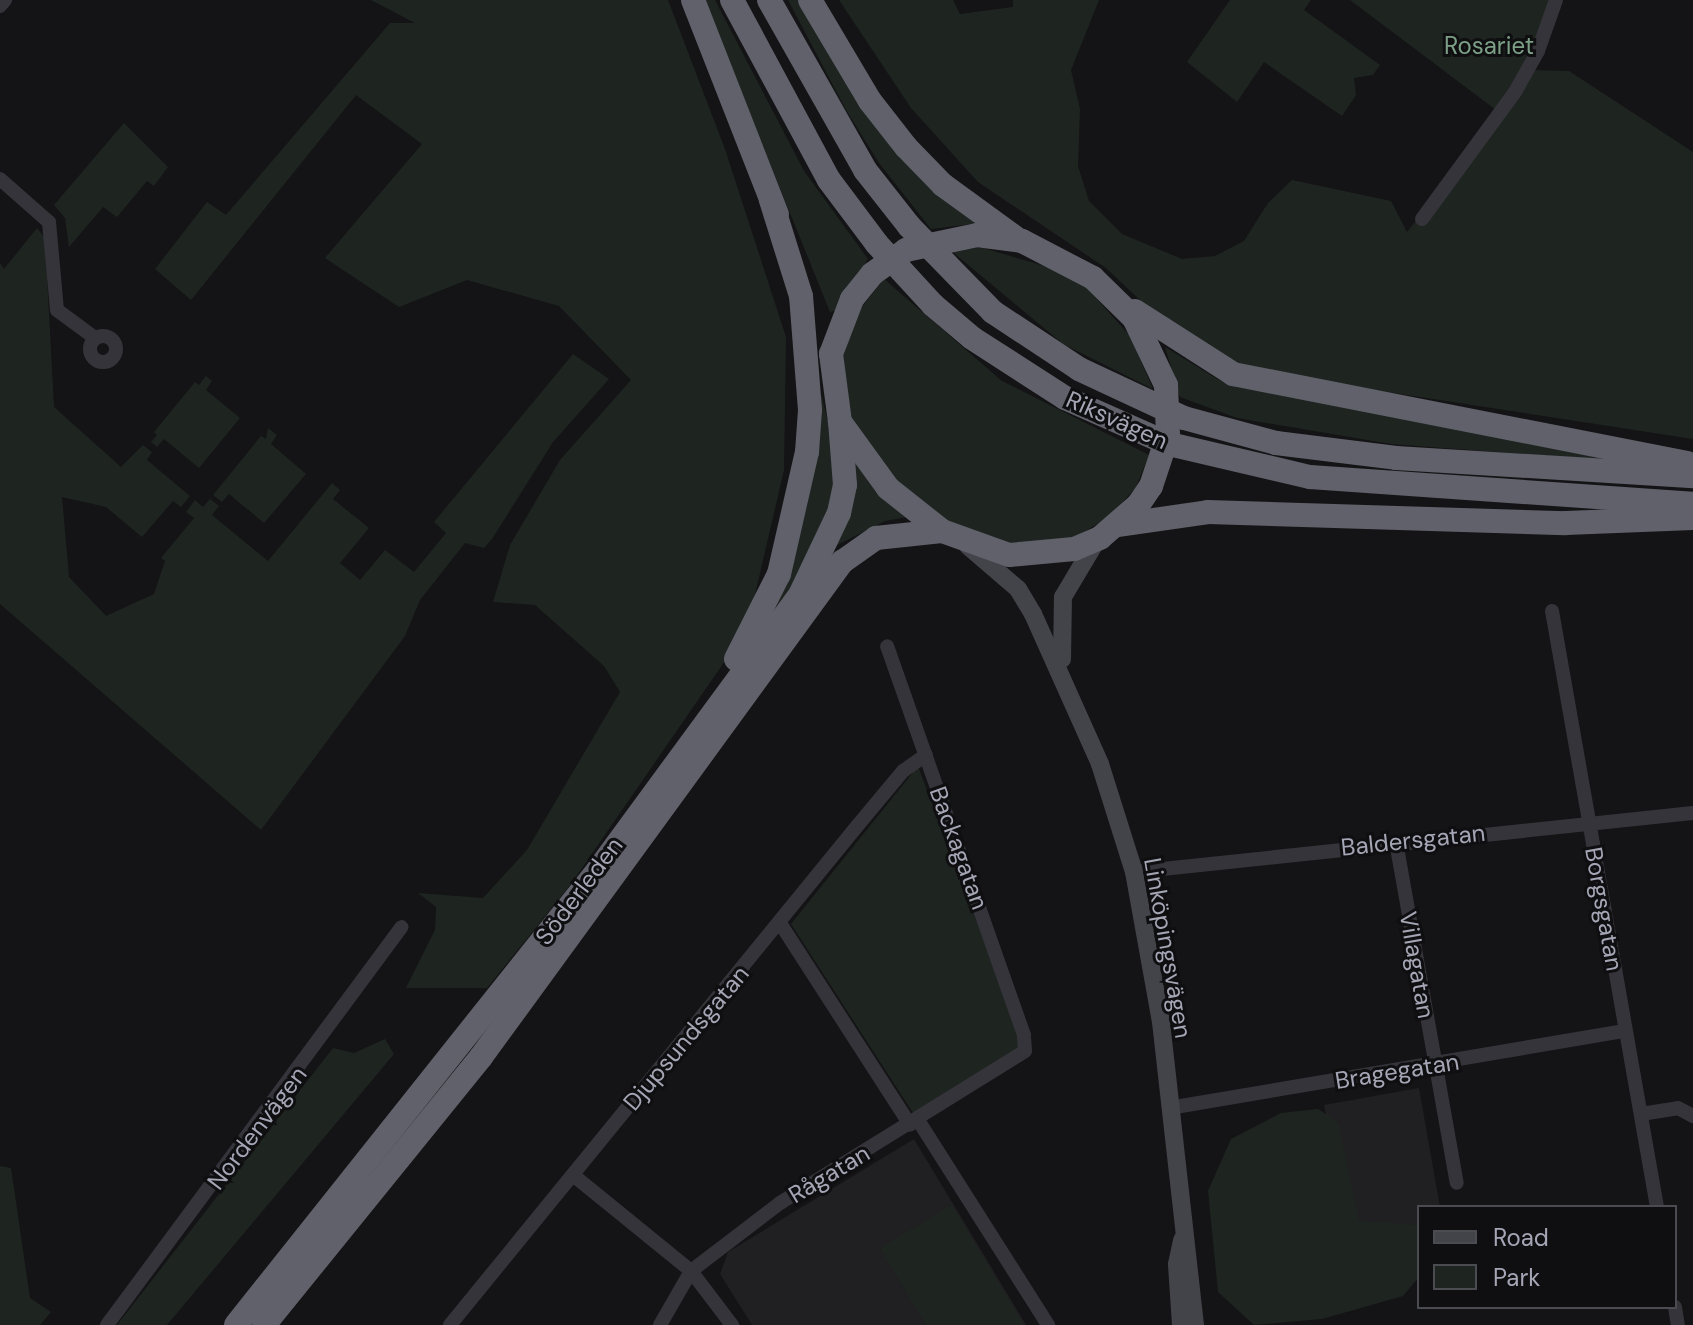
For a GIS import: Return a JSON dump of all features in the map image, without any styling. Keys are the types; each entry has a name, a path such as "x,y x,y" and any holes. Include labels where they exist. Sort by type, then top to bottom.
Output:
{"highway":[{"path":"693,0 771,200 801,296 810,410 807,452 779,574 704,719"},
{"name":"Riksvägen","path":"732,0 829,180 877,244 933,305 972,338 1065,398 1181,448 1310,477 1693,504"},
{"name":"Riksvägen","path":"769,0 865,170 909,226 993,312 1079,369 1184,418 1276,443 1396,458 1693,476"},
{"path":"810,0 870,101 906,147 943,185 1022,241 1053,254 1117,297 1185,348 1233,374 1693,464"},
{"name":"Söderleden","path":"236,1325 598,870 704,719 800,595 829,542 845,485 831,354 809,286 771,200"},
{"path":"831,354 852,299 888,260 947,237 1022,241"},
{"path":"1107,532 1151,486 1168,435 1166,385 1147,339 1117,297"},
{"path":"840,422 888,488 942,531 966,544 1033,556 1074,549 1107,532 1208,512 1566,523 1693,518"},
{"name":"Söderleden","path":"264,1325 481,1057 842,562 876,538 942,531"}],"street":[{"path":"0,6 5,0"},
{"path":"1422,219 1515,92 1538,51 1556,0"},
{"path":"0,179 49,222 57,310 95,338"},
{"name":"Linköpingsvägen","path":"1064,674 1059,638 1063,597 1083,557 1107,532"},
{"name":"Linköpingsvägen","path":"966,544 1018,589 1064,674 1134,872 1161,1022 1182,1240 1190,1263 1195,1325"},
{"name":"Borgsgatan","path":"1552,611 1657,1205"},
{"name":"Backagatan","path":"887,646 1024,1035 1025,1051"},
{"name":"Djupsundsgatan","path":"450,1325 903,771 926,755"},
{"name":"Baldersgatan","path":"1134,872 1693,813"},
{"name":"Villagatan","path":"1396,842 1457,1183"},
{"path":"780,923 1048,1325"},
{"name":"Nordenvägen","path":"107,1325 327,1035 402,927"},
{"name":"Bragegatan","path":"1169,1108 1625,1031"},
{"name":"Rågatan","path":"660,1325 691,1271 780,1203 914,1123 1025,1051"},
{"path":"1641,1114 1678,1108 1693,1116"},
{"path":"573,1175 691,1271 732,1325"},
{"name":"Linköpingsvägen","path":"1181,1325 1177,1264 1182,1240"}],"shaded area":[{"path":"1419,1088 1440,1205 1417,1205 1417,1226 1351,1241 1324,1105"},
{"path":"914,1139 1026,1325 752,1325 720,1274 728,1252"}],"green space":[{"path":"371,0 668,0 725,149 786,337 784,470 747,629 571,884 487,988 406,988 435,930 436,907 418,893 483,898 527,850 620,692 604,666 535,605 493,602 510,545 560,460 631,380 559,306 467,280 399,307 325,258 422,144 356,95 191,300 155,269 207,202 226,215 390,23 415,23"},
{"path":"704,0 715,0 804,171 868,259 834,311 830,312"},
{"path":"788,0 801,0 974,217 973,224 931,229 879,163 846,110"},
{"name":"Rosariet","path":"839,0 953,0 960,14 1013,7 1013,0 1099,0 1071,70 1080,109 1078,166 1089,201 1122,234 1182,259 1215,256 1244,241 1268,203 1292,180 1391,201 1407,232 1500,113 1350,0 1556,0 1529,70 1569,71 1693,152 1693,439 1316,381 1248,367 1208,349 1159,318 1106,268 978,182 911,108"},
{"path":"1230,0 1311,0 1304,10 1380,65 1373,75 1354,78 1356,95 1342,116 1264,62 1237,102 1187,62"},
{"path":"124,123 168,167 154,186 147,181 117,217 103,207 69,247 65,218 54,205"},
{"path":"37,228 45,238 54,407 121,467 143,445 152,452 147,460 190,496 181,507 173,501 142,537 106,507 62,497 69,577 106,616 154,594 165,561 161,558 194,518 186,512 195,500 203,507 210,499 219,506 212,515 268,561 332,483 340,490 333,499 369,528 340,563 360,580 385,550 414,572 446,533 434,522 573,354 609,379 553,442 492,539 484,548 465,543 420,600 405,636 261,830 0,604 0,263 4,269"},
{"path":"983,248 1055,269 1088,289 1130,336 1153,389 1063,344 949,249"},
{"path":"884,279 1002,381 1149,455 1136,487 1112,515 1079,535 1049,544 1004,544 964,534 915,506 861,440 848,410 842,363 854,317"},
{"path":"1165,347 1219,380 1630,462 1391,444 1237,418 1180,397"},
{"path":"206,376 212,381 206,390 240,418 199,468 164,439 157,447 151,442 157,435 154,432 195,382 199,385"},
{"path":"821,394 835,449 835,485 828,517 779,609 771,613 807,506"},
{"path":"268,428 277,435 271,444 306,474 264,523 229,494 222,502 213,495 261,436 266,439"},
{"path":"855,462 908,517 885,521 835,546"},
{"path":"918,766 1023,1045 913,1113 791,924"},
{"path":"385,1039 394,1054 167,1325 117,1325 333,1048 354,1053"},
{"path":"1318,1109 1338,1122 1359,1221 1417,1225 1417,1279 1403,1296 1322,1319 1254,1325 1218,1292 1208,1191 1231,1139 1281,1113"},
{"path":"0,1166 11,1168 30,1298 51,1312 40,1325 0,1325"},
{"path":"952,1205 1024,1325 926,1325 880,1248"}]}
